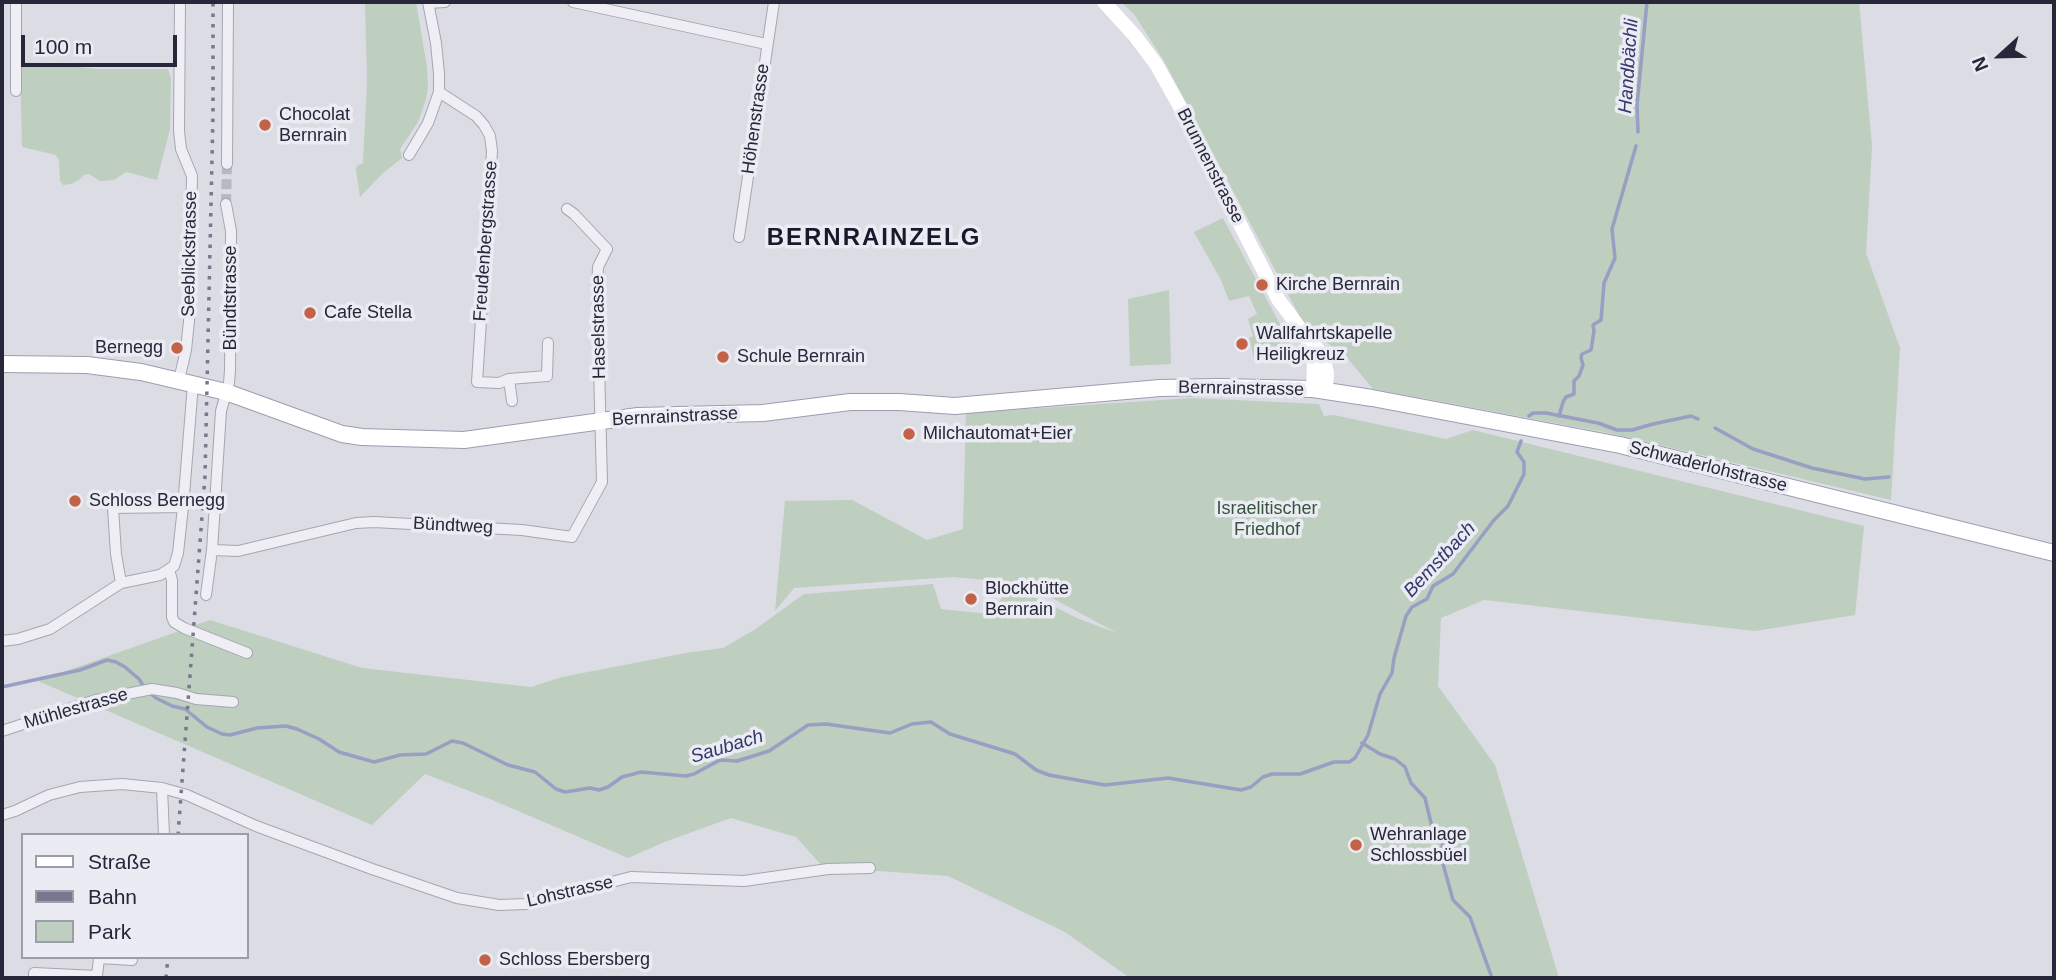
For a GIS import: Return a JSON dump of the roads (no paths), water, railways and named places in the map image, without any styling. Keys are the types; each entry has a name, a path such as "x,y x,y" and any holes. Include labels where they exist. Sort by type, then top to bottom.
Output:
{"main road":[{"name":"Brunnenstrasse","path":"1104,2 1127,26 1156,64 1184,114 1278,299 1307,338 1319,390"},
{"name":"Bernrainstrasse","path":"2,365 87,365 141,372 226,392 324,428 362,437 464,440 649,415 763,414 850,402 955,406 1160,388 1230,387 1319,390 1359,395"},
{"name":"Schwaderlohstrasse","path":"1359,395 1620,445 2054,553"}],"street":[{"path":"16,2 16,91"},
{"name":"Seeblickstrasse","path":"169,570 176,562 183,507 189,321 191,176 181,149 179,131 180,2"},
{"path":"226,164 228,2"},
{"path":"409,155 428,122 439,92 438,64 428,3 445,2"},
{"path":"573,2 766,44"},
{"name":"Höhenstrasse","path":"739,237 774,2"},
{"name":"Freudenbergstrasse","path":"439,92 484,125 490,136 492,151 477,382 499,383 509,379 547,376 548,343"},
{"name":"Bündtstrasse","path":"226,204 231,231 232,272 230,370 226,392"},
{"name":"Haselstrasse","path":"567,209 607,249 598,267 597,289 601,421"},
{"path":"509,379 512,401"},
{"path":"206,595 212,550 221,411 226,392"},
{"name":"Bündtweg","path":"212,550 238,551 356,523 374,522 522,530 572,537 602,482 601,421"},
{"path":"121,583 113,508 183,507"},
{"path":"2,641 50,629 121,583 160,576 169,570 174,622 247,653"},
{"name":"Mühlestrasse","path":"2,731 96,701 152,689 196,699 233,702"},
{"name":"Lohstrasse","path":"2,815 80,787 122,784 162,788 187,795 256,826 372,869 457,898 499,905 527,904 631,877 744,881 828,869 870,868"},
{"path":"162,788 164,833"},
{"path":"34,978 34,973 96,977 100,959"},
{"path":"116,959 132,960"}],"waterway":[{"name":"Handbächli","path":"1638,132 1637,105 1647,2"},
{"name":"Handbächli","path":"1559,416 1566,397 1574,394 1574,381 1583,365 1582,354 1591,350 1593,325 1601,320 1604,283 1615,258 1612,229 1636,146"},
{"name":"Bemstbach","path":"1529,416 1533,413 1546,413 1598,423 1617,430 1632,430 1691,416 1698,419"},
{"name":"Bemstbach","path":"1715,428 1753,449 1812,468 1865,479 1889,477"},
{"name":"Saubach","path":"2,687 80,670 107,660 125,667 156,698 185,709 207,727 222,734 286,726 319,739 339,752 374,762 400,755 426,754 452,741 463,743 508,765 535,772 556,789 565,792 590,788 599,790 622,777 641,772 686,776 694,774 720,760 737,761 769,751 808,725 826,724 890,733 912,724 931,722 950,734 1015,754 1036,770 1049,775 1105,785 1168,778 1241,790 1272,774 1300,774 1334,762 1349,762 1355,758 1368,735 1380,694 1392,673 1406,616 1412,607 1427,599 1433,586 1453,574 1508,506 1524,474 1524,462 1517,452 1521,441"},
{"name":"Saubach","path":"1362,743 1395,759 1405,767 1411,783 1425,798 1432,827 1442,841 1443,864 1453,900 1470,917 1492,978"}],"tunnel":[{"path":"226,204 227,164"}],"railway":[{"path":"178,833 205,476 213,2"},
{"path":"166,978 168,959"}],"place":[{"name":"Chocolat Bernrain","path":"265,125"},
{"name":"Kirche Bernrain","path":"1262,285"},
{"name":"Cafe Stella","path":"310,313"},
{"name":"Wallfahrtskapelle Heiligkreuz","path":"1242,344"},
{"name":"Bernegg","path":"177,348"},
{"name":"Schule Bernrain","path":"723,357"},
{"name":"Milchautomat+Eier","path":"909,434"},
{"name":"Schloss Bernegg","path":"75,501"},
{"name":"Blockhütte Bernrain","path":"971,599"},
{"name":"Wehranlage Schlossbüel","path":"1356,845"},
{"name":"Schloss Ebersberg","path":"485,960"}],"district":[{"name":"BERNRAINZELG","path":"874,238"}],"park label":[{"name":"Israelitischer Friedhof","path":"1267,519"}]}
